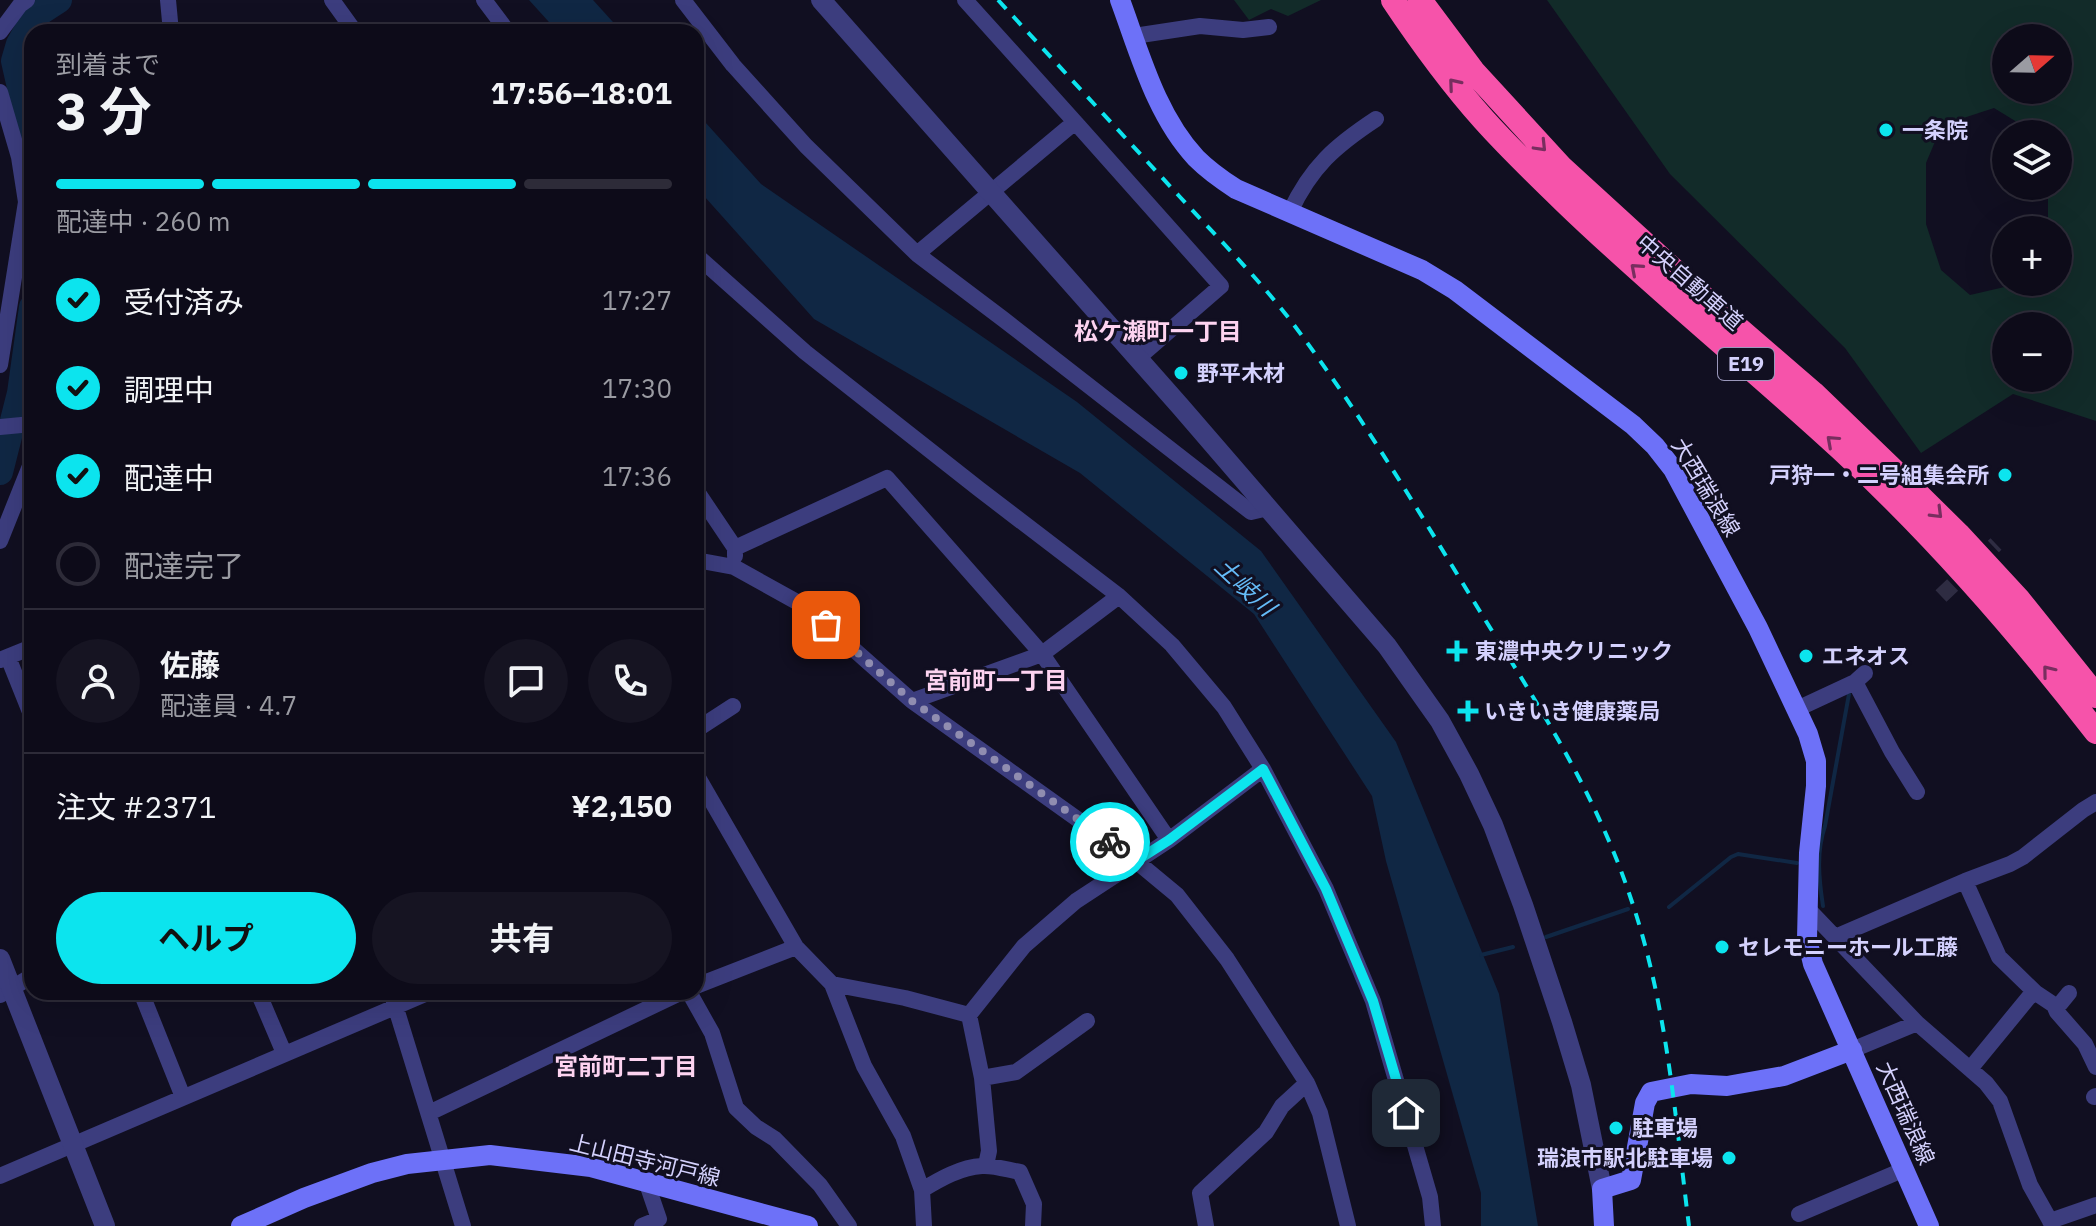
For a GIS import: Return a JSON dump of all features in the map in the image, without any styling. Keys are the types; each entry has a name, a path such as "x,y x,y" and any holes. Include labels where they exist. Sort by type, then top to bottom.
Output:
{"highway":[{"name":"中央自動車道","path":"1393,0 1439,66 1485,121 1621,256 1830,439 1905,511 1980,589 2096,732"},
{"name":"中央自動車道","path":"1420,0 1473,71 1561,167 1813,393 1927,503 2019,600 2096,696"}],"main road":[{"name":"大西瑞浪線","path":"1120,0 1170,125 1198,160 1236,189 1422,270 1455,290 1610,407 1655,446 1673,469 1758,628 1808,734 1816,761 1807,939 1813,964 1929,1226"},
{"path":"1604,1226 1602,1189 1631,1180 1645,1103 1651,1092 1691,1084 1727,1086 1784,1076 1852,1050"},
{"name":"上山田寺河戸線","path":"241,1226 372,1173 407,1164 490,1155 591,1167 808,1226"}],"street":[{"path":"0,32 27,0"},
{"path":"168,0 170,24"},
{"path":"332,0 349,24"},
{"path":"484,0 502,24"},
{"path":"683,0 701,24"},
{"path":"821,0 1138,358 1387,646 1440,721 1493,825 1523,905 1581,1085 1602,1189"},
{"path":"965,0 1221,286 1138,358"},
{"path":"704,27 733,65 806,146 917,254 1251,512 1268,508"},
{"path":"1134,36 1190,27 1243,30 1269,27"},
{"path":"0,92 19,157 24,189"},
{"path":"1290,212 1321,162 1347,138 1376,119"},
{"path":"917,254 1075,122"},
{"path":"0,365 24,215"},
{"path":"704,262 805,352 1119,596 1172,645 1224,707 1263,769 1326,889 1373,1001 1430,1197 1433,1226"},
{"path":"0,427 24,425"},
{"path":"735,548 887,478 1042,654 1169,840"},
{"path":"0,541 24,481"},
{"path":"704,502 735,548 734,567"},
{"path":"704,561 734,567 806,607 912,701 1136,861 1177,895 1227,959 1307,1083 1320,1113 1348,1226"},
{"path":"912,701 1042,654 1119,596"},
{"path":"24,650 4,658 24,700"},
{"path":"1797,709 1860,677 1892,752 1917,792"},
{"path":"704,725 733,706"},
{"path":"969,1015 1024,946 1076,901 1169,840 1263,769"},
{"path":"704,788 796,947 832,984 864,1066 903,1136 922,1190 924,1226"},
{"path":"1835,937 2010,864 2096,802"},
{"path":"1965,881 1999,957 2091,1040 2096,1067"},
{"path":"1809,910 1917,1023 1986,1083 2000,1101 2030,1185 2052,1223 2096,1205"},
{"path":"704,983 796,947"},
{"path":"0,959 6,992 105,1226"},
{"path":"6,992 24,981"},
{"path":"832,984 905,998 969,1015"},
{"path":"1970,1069 2029,997 2036,993"},
{"path":"2054,1005 2060,1004 2069,993"},
{"path":"144,1000 183,1097"},
{"path":"261,1000 284,1053"},
{"path":"0,1176 284,1053 391,1000"},
{"path":"393,1000 463,1226"},
{"path":"429,1113 665,1000"},
{"path":"693,1000 712,1033 736,1108 756,1127 775,1139 820,1185 849,1226"},
{"path":"969,1015 982,1078 989,1151 986,1165"},
{"path":"982,1078 1016,1072 1087,1021"},
{"path":"1852,1050 1917,1023"},
{"path":"1206,1226 1200,1193 1266,1132 1282,1106 1307,1083"},
{"path":"922,1190 943,1177 977,1166 1020,1172 1034,1204 1033,1226"},
{"path":"1799,1214 1905,1169"},
{"path":"642,1226 661,1222 647,1184"}],"green space":[{"path":"1234,0 1321,0 1288,16 1271,9 1249,20"},
{"path":"1547,0 2096,0 2096,421 2013,394 1921,453 1845,348 1670,174","holes":["1994,108 2014,120 2072,120 2072,200 2048,200 2048,216 2072,216 2072,296 1992,296 1992,290 1970,295 1941,270 1926,224 1926,163 1942,125"]}],"water":[{"path":"529,0 593,0 615,24 551,24"},
{"name":"土岐川","path":"704,121 761,184 1077,402 1261,551 1396,742 1499,994 1538,1226 1481,1226 1481,1193 1386,861 1372,796 1254,614 1080,473 814,319 704,196"}],"waterway":[{"path":"31,24 39,13 59,0"},
{"path":"24,35 14,61 24,105"},
{"path":"0,472 24,364"},
{"path":"1823,906 1820,846 1849,694"},
{"path":"1669,907 1738,854 1797,863"},
{"path":"1546,937 1628,909"},
{"path":"1481,955 1513,947"}],"tunnel":[{"path":"1941,596 1996,544"}],"railway":[{"path":"998,0 1237,258 1291,321 1391,467 1566,754 1602,824 1643,939 1668,1061 1689,1226"}],"way so far":[{"path":"826,625 912,701 1110,842"}],"place":[{"name":"一条院","path":"1886,130"},
{"name":"野平木材","path":"1181,373"},
{"name":"戸狩一・二号組集会所","path":"2005,475"},
{"name":"東濃中央クリニック","path":"1457,651"},
{"name":"エネオス","path":"1806,656"},
{"name":"いきいき健康薬局","path":"1468,711"},
{"name":"セレモニーホール工藤","path":"1722,947"},
{"name":"駐車場","path":"1616,1128"},
{"name":"瑞浪市駅北駐車場","path":"1729,1158"}],"district":[{"name":"松ケ瀬町一丁目","path":"1158,332"},
{"name":"宮前町一丁目","path":"996,681"},
{"name":"宮前町二丁目","path":"626,1067"}],"route":[{"path":"1110,842 1136,861 1263,769 1326,889 1373,1001 1406,1113"}]}
